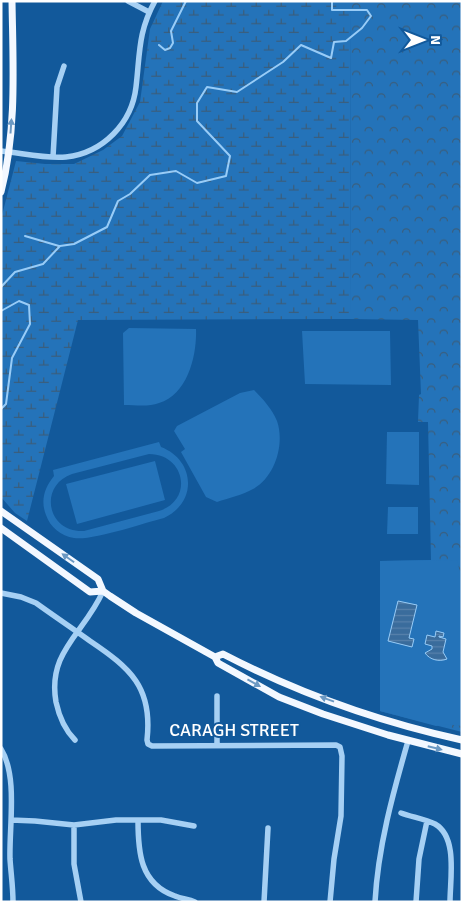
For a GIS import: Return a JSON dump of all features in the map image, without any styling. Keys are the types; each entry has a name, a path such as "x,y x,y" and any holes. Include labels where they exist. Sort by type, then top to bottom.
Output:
{"main road":[{"path":"1,192 13,102 12,1"},
{"path":"1,512 98,579 103,591 136,612 215,656 218,663 279,697 358,726 462,754"},
{"path":"1,528 90,592 103,591"},
{"path":"215,656 223,654 303,690 351,708 411,727 462,740"},
{"path":"408,741 411,727"}],"street":[{"path":"128,1 149,12"},
{"path":"5,151 53,157 81,154 104,142 120,128 131,108 134,98 141,32 155,1"},
{"path":"53,157 57,87 64,66"},
{"path":"75,740 67,730 59,714 55,687 58,662 98,602 103,591"},
{"name":"CARAGH STREET","path":"1,593 31,601 122,663 137,681 146,703 148,744 152,746 336,745 340,747 342,751 341,816 330,902"},
{"path":"217,696 217,745"},
{"path":"375,902 386,824 408,741"},
{"path":"1,749 10,769 10,859 13,902"},
{"path":"401,813 435,824 443,831 449,841 450,902"},
{"path":"10,820 35,820 74,825 110,821 169,821 194,826"},
{"path":"138,820 140,857 150,878 167,892 195,902"},
{"path":"416,902 419,859 427,821"},
{"path":"74,825 74,864 81,902"},
{"path":"264,902 268,828"}],"green space":[{"path":"163,1 351,1 350,319 78,320 27,521 15,513 1,497 1,219 16,161 74,164 103,150 122,136 140,102 150,29"},
{"path":"351,1 462,1 462,732 380,711 380,561 431,560 428,422 418,422 419,395 421,394 418,320 350,319"},
{"path":"129,328 196,329 195,350 184,382 169,398 159,403 142,406 124,405 123,333"},
{"path":"302,331 390,331 391,385 305,384"},
{"path":"254,390 273,412 277,421 280,440 276,459 267,477 261,484 245,493 217,502 206,497 181,452 185,449 174,431 177,426 240,393"},
{"path":"387,432 419,432 419,485 386,484"},
{"path":"159,442 161,447 181,461 188,481 187,492 183,502 175,511 164,518 93,537 74,538 60,533 53,527 44,509 44,494 54,476 53,470","holes":["149,454 161,456 171,461 181,478 181,488 177,497 170,505 159,511 84,531 71,530 62,525 55,517 51,508 51,498 54,488 61,480 72,474"]},
{"path":"155,461 165,500 77,524 66,484"},
{"path":"388,507 418,507 418,534 387,534"},
{"path":"457,560 462,581 462,726 445,724 436,726 380,711 380,561"}],"shaded area":[{"path":"398,601 417,605 409,638 414,639 412,647 388,641"},
{"path":"436,631 444,633 443,637 439,637 446,639 443,652 447,659 435,660 425,653 432,649 432,646 425,644 427,635 435,637"}],"waterway":[{"path":"159,45 165,50 170,48 173,43 171,31 186,1"},
{"path":"1,287 15,272 43,264 60,246 74,244 107,227 118,201 130,194 150,175 176,171 197,183 226,176 230,156 197,121 197,103 207,87 237,92 283,62 301,45 331,58 334,42 346,41 362,28 371,16 367,10 332,10 332,1"},
{"path":"25,236 59,246"},
{"path":"1,311 19,301 29,305 30,324 12,358 6,404 1,409"}]}
